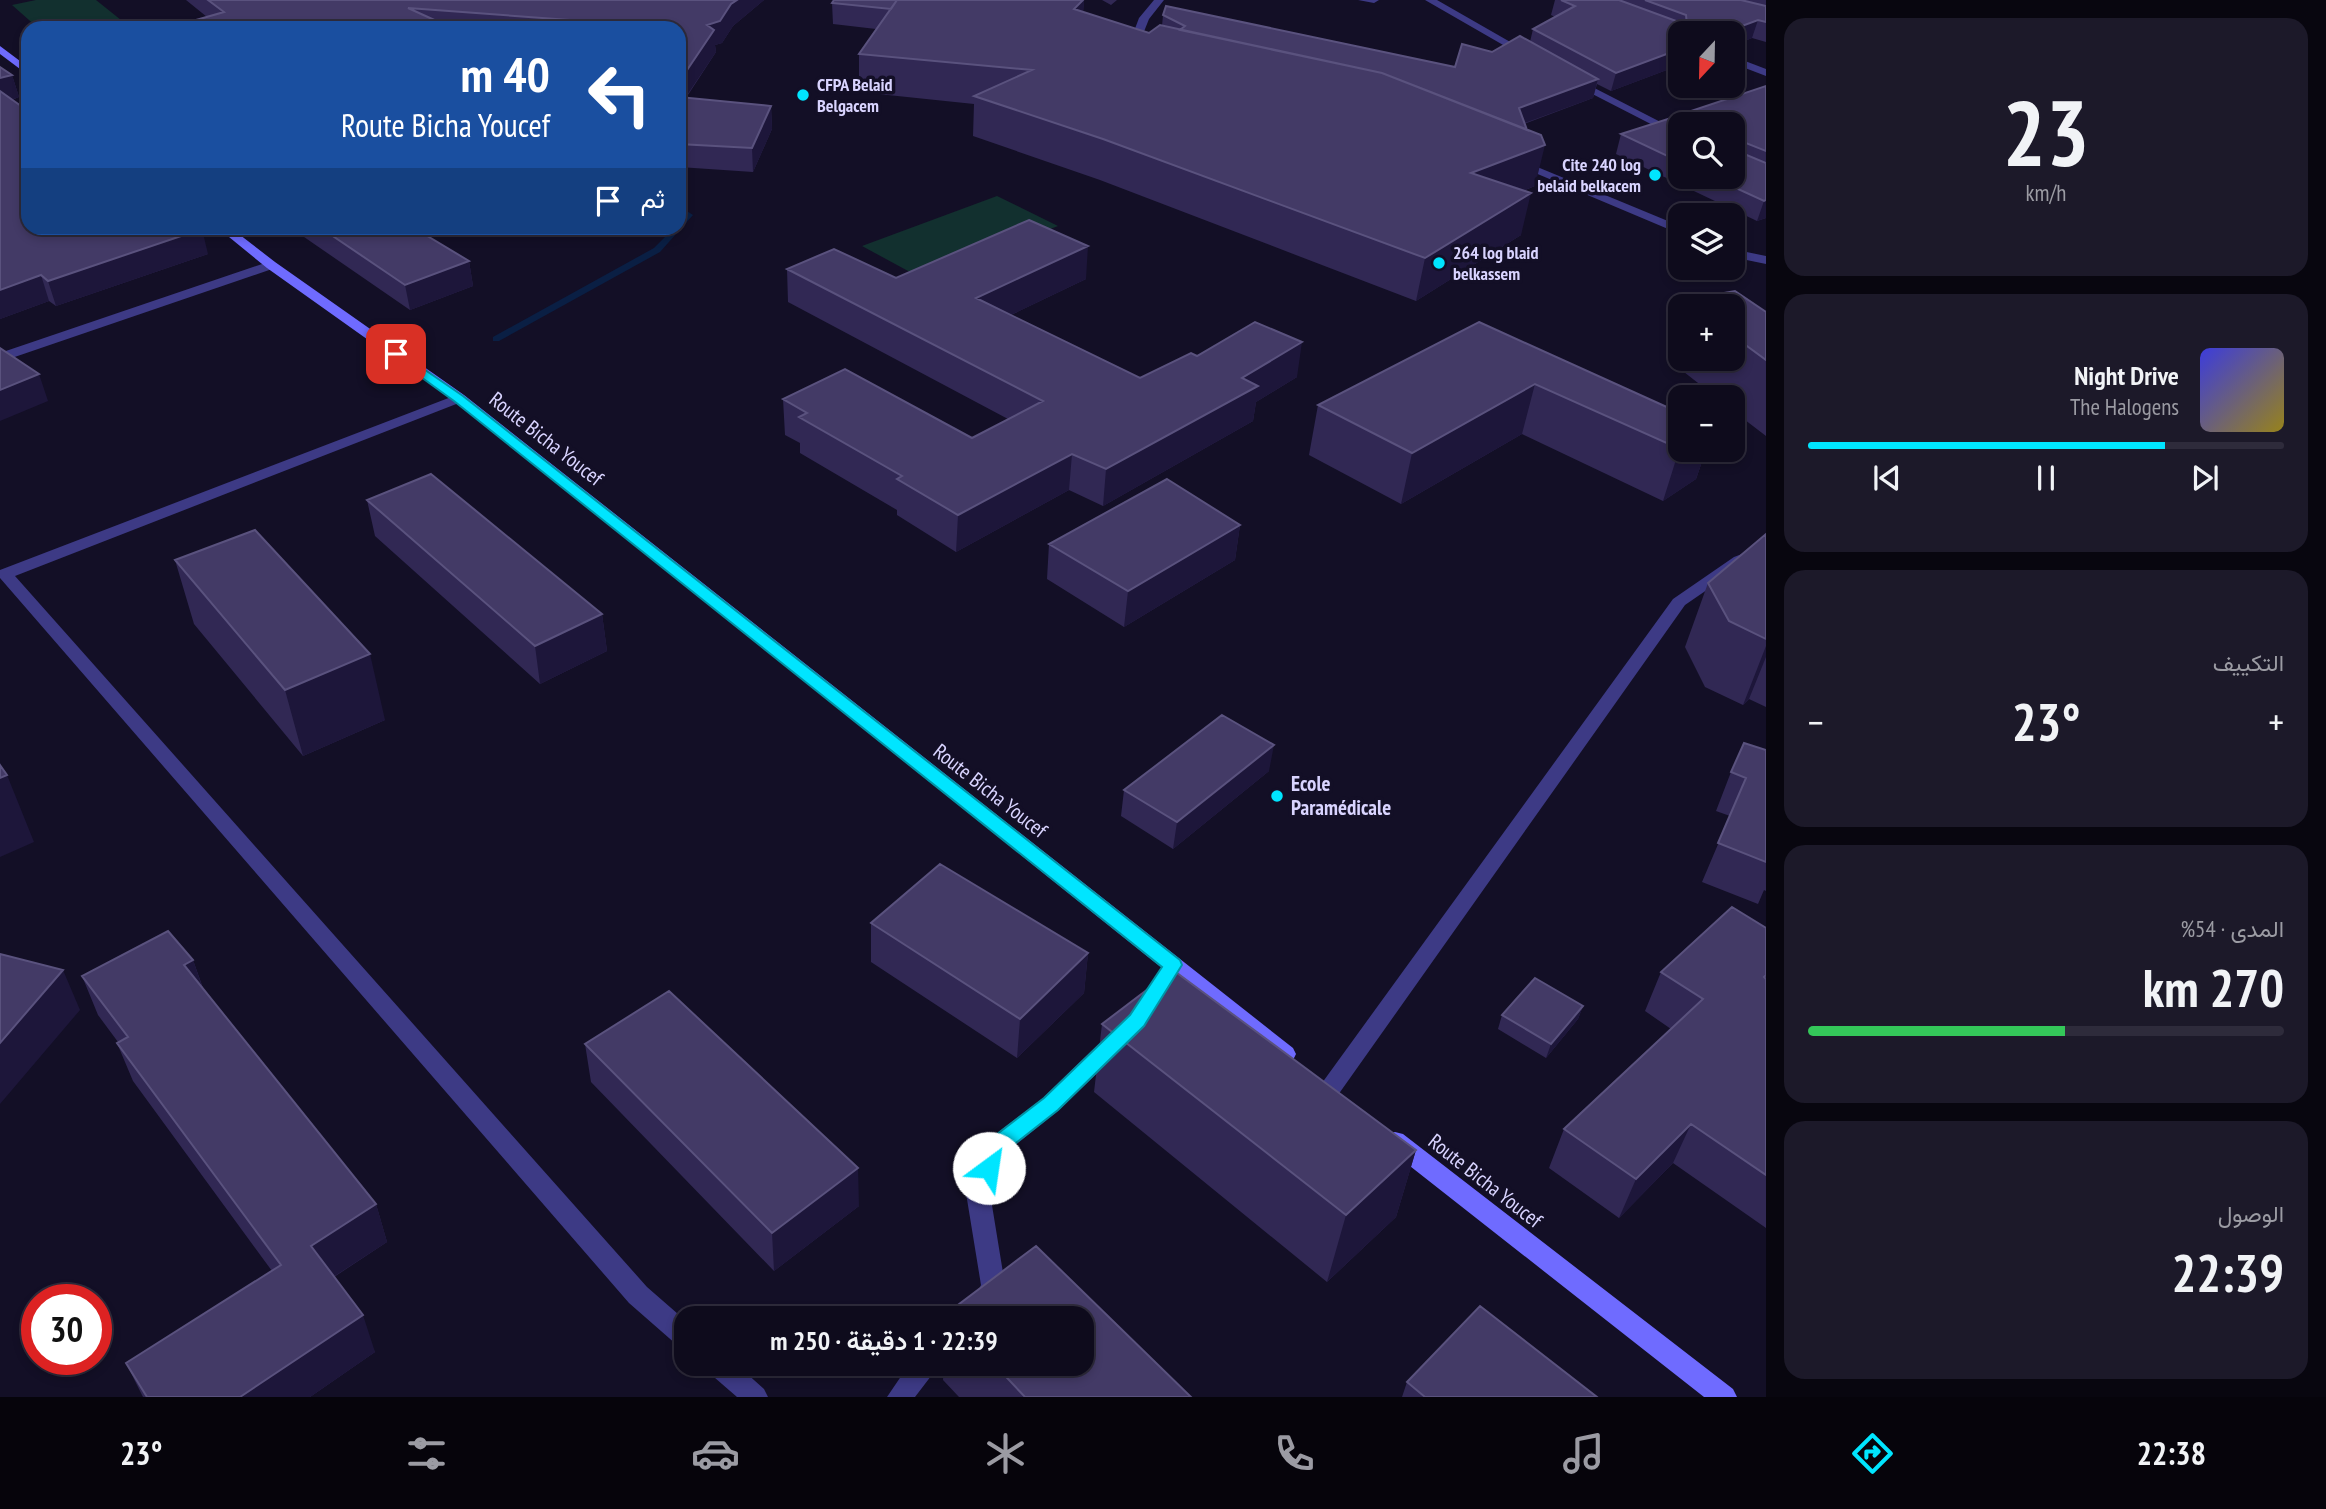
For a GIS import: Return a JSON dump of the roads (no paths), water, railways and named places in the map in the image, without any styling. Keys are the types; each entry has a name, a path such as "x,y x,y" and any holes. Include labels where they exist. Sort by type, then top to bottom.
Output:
{"main road":[{"path":"0,49 21,66"},
{"name":"Route Bicha Youcef","path":"233,235 459,398 1298,1065"},
{"name":"Route Bicha Youcef","path":"1384,1132 1724,1397"}],"street":[{"path":"1159,0 1144,18 1138,34 1143,47 1164,60"},
{"path":"1363,0 1374,0"},
{"path":"1430,0 1534,58"},
{"path":"1745,64 1766,73"},
{"path":"1568,77 1668,130"},
{"path":"1506,157 1668,225"},
{"path":"1745,256 1766,260"},
{"path":"0,358 271,265"},
{"path":"459,398 5,574 638,1295 674,1326"},
{"path":"1330,1089 1679,602 1740,560 1766,550"},
{"path":"1159,987 1173,965"},
{"path":"983,1306 993,1285 978,1193 1000,1144 1051,1104 1128,1030"},
{"path":"731,1376 755,1397"},
{"path":"900,1397 916,1376"}],"waterway":[{"path":"686,213 689,215 686,218"},
{"path":"496,339 657,250 671,235"}],"place":[{"name":"CFPA Belaid Belgacem","path":"803,95"},
{"name":"Cite 240 log belaid belkacem","path":"1655,175"},
{"name":"264 log blaid belkassem","path":"1439,263"},
{"name":"Ecole Paramédicale","path":"1277,796"}]}
